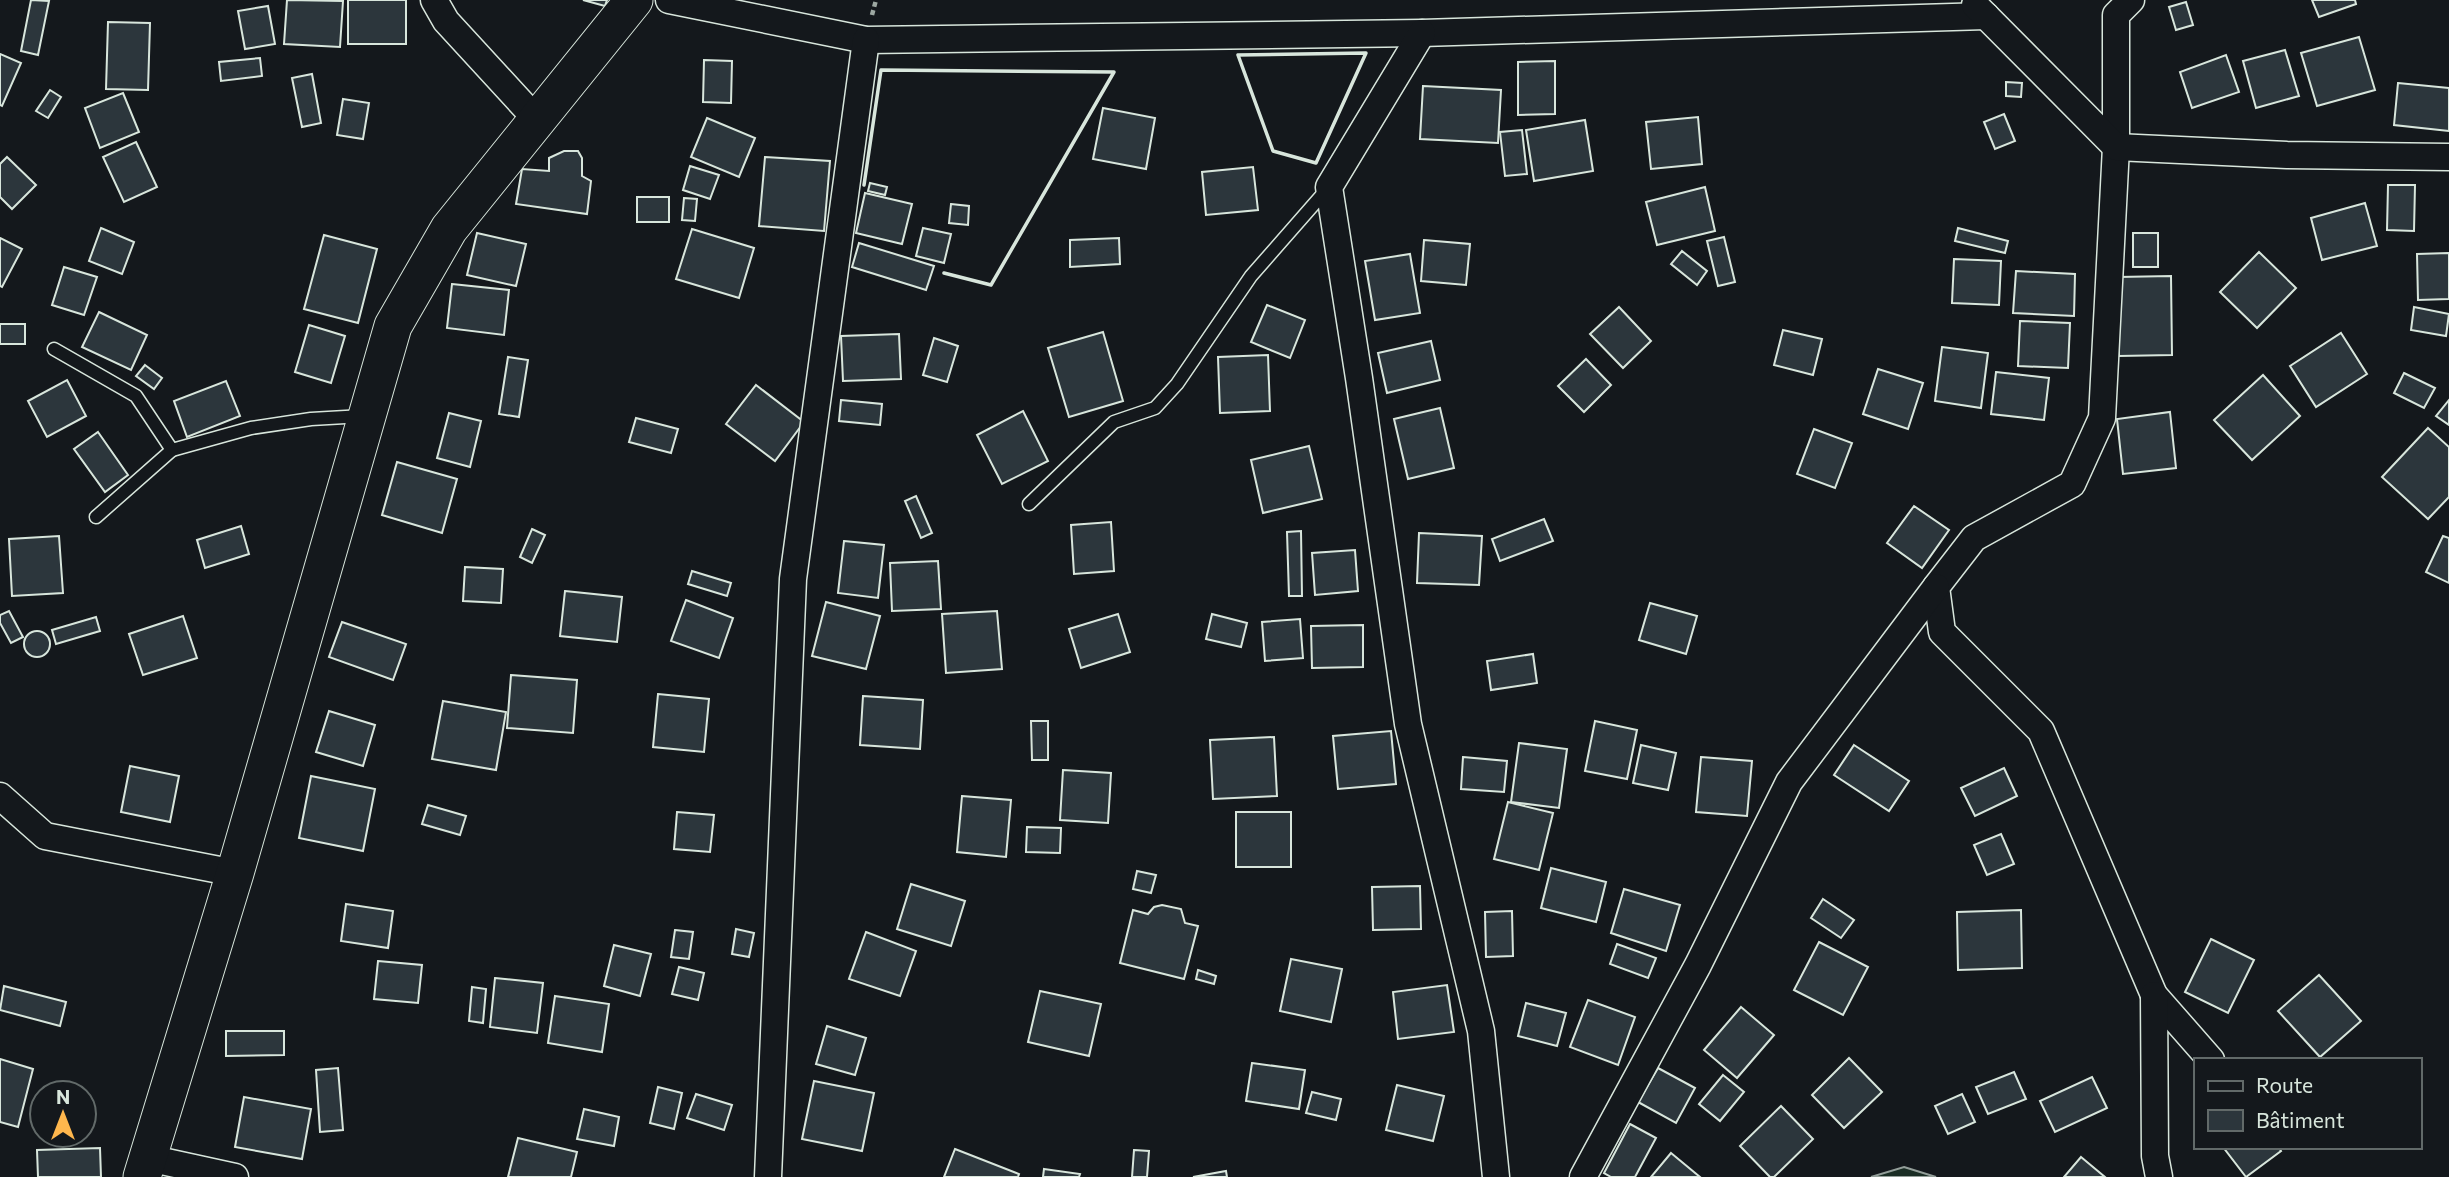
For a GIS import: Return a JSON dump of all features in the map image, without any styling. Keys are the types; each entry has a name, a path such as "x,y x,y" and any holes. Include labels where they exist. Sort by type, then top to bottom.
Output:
{"street":[{"path":"434,0 446,21 537,120"},
{"path":"235,1177 145,1167 234,873 393,326 449,229 634,0"},
{"path":"669,0 866,40 1422,33 1978,8 2116,147 2287,155 2449,157"},
{"path":"1583,1177 1698,965 1789,782 1974,538 2072,484 2102,418 2116,147 2116,15 2131,0"},
{"path":"1422,33 1329,187 1408,724 1481,1031 1496,1177"},
{"path":"768,1177 793,579 866,40"},
{"path":"1936,587 1942,632 2041,731 2154,995 2209,1058"},
{"path":"0,796 46,836 234,873"},
{"path":"2154,995 2155,1156 2159,1177"}],"lane":[{"path":"1029,504 1114,422 1155,408 1177,384 1251,276 1329,187"},
{"path":"54,349 136,396 172,450"},
{"path":"96,517 172,450 251,428 311,419 367,416"}],"green space":[{"path":"1904,1167 1936,1177 1871,1177"}],"building":[{"path":"31,0 49,1 38,55 21,51"},
{"path":"287,0 343,1 340,47 284,44"},
{"path":"348,0 406,0 406,44 348,44"},
{"path":"583,0 607,0 605,6"},
{"path":"2312,0 2355,0 2356,4 2319,17"},
{"path":"2186,2 2193,25 2176,30 2169,7"},
{"path":"268,6 275,44 245,49 238,11"},
{"path":"108,22 150,23 148,90 106,89"},
{"path":"2359,37 2375,90 2317,106 2301,53"},
{"path":"2285,50 2299,96 2256,108 2243,61"},
{"path":"0,54 21,63 2,106 0,105"},
{"path":"2226,55 2239,92 2192,108 2180,72"},
{"path":"260,58 262,76 221,81 219,62"},
{"path":"704,60 732,61 731,103 703,102"},
{"path":"1555,61 1555,114 1518,115 1518,62"},
{"path":"312,74 321,123 302,127 292,78"},
{"path":"2006,82 2022,83 2021,97 2006,96"},
{"path":"2398,83 2449,88 2449,131 2394,125"},
{"path":"1423,86 1501,90 1498,143 1420,139"},
{"path":"50,90 61,97 48,118 36,111"},
{"path":"123,93 139,132 100,148 85,108"},
{"path":"343,99 369,103 363,139 337,135"},
{"path":"1103,108 1155,118 1146,169 1093,159"},
{"path":"2004,114 2015,141 1995,149 1984,122"},
{"path":"1698,117 1702,164 1651,169 1646,122"},
{"path":"707,118 755,138 739,177 691,157"},
{"path":"1585,120 1593,171 1534,181 1526,130"},
{"path":"1522,130 1527,174 1505,176 1500,132"},
{"path":"136,142 157,187 124,202 103,157"},
{"path":"564,151 578,151 582,158 582,176 591,181 587,214 516,204 522,169 549,171 549,158"},
{"path":"7,157 36,185 12,209 0,197 0,164"},
{"path":"765,157 830,161 824,231 759,226"},
{"path":"690,166 719,175 710,199 683,190"},
{"path":"1253,167 1258,210 1206,215 1202,172"},
{"path":"870,183 887,187 885,195 868,191"},
{"path":"2388,185 2415,185 2414,231 2387,230"},
{"path":"1705,187 1715,231 1657,245 1646,202"},
{"path":"865,193 912,204 902,244 856,233"},
{"path":"637,197 669,197 669,222 637,222"},
{"path":"684,198 697,199 695,221 682,220"},
{"path":"2365,203 2377,246 2322,260 2311,218"},
{"path":"951,204 969,206 968,225 949,223"},
{"path":"101,228 134,242 122,274 89,261"},
{"path":"923,228 951,234 944,263 916,256"},
{"path":"1958,228 2008,241 2005,253 1955,241"},
{"path":"692,229 754,248 739,298 676,279"},
{"path":"477,233 526,244 516,286 467,275"},
{"path":"2133,233 2158,233 2158,267 2133,267"},
{"path":"324,235 377,249 358,323 304,309"},
{"path":"1724,237 1735,282 1718,286 1707,241"},
{"path":"0,238 22,249 2,287 0,286"},
{"path":"1119,238 1120,264 1070,267 1070,240"},
{"path":"1424,240 1470,244 1466,285 1421,281"},
{"path":"859,243 934,266 926,290 852,267"},
{"path":"1682,251 1707,271 1697,285 1671,264"},
{"path":"2259,252 2296,288 2257,328 2220,292"},
{"path":"2449,253 2449,299 2418,300 2417,254"},
{"path":"1410,254 1420,313 1375,320 1365,261"},
{"path":"1954,259 2001,261 1999,305 1952,303"},
{"path":"64,267 97,277 84,315 52,305"},
{"path":"2016,271 2075,274 2074,316 2013,313"},
{"path":"2171,276 2172,355 2119,356 2118,277"},
{"path":"452,284 509,290 504,335 447,328"},
{"path":"1267,305 1305,320 1290,358 1251,342"},
{"path":"1619,307 1651,341 1623,368 1590,334"},
{"path":"2414,307 2449,314 2446,336 2411,330"},
{"path":"99,312 147,335 131,370 82,347"},
{"path":"2020,321 2070,323 2068,368 2018,366"},
{"path":"0,324 25,324 25,344 0,344"},
{"path":"309,325 345,336 331,383 295,372"},
{"path":"1783,330 1822,339 1813,375 1774,365"},
{"path":"1103,332 1123,401 1069,417 1048,348"},
{"path":"2341,333 2367,374 2316,407 2290,366"},
{"path":"899,334 901,379 843,381 841,336"},
{"path":"934,338 958,346 947,382 923,375"},
{"path":"1431,341 1440,380 1387,393 1378,353"},
{"path":"1942,347 1988,353 1981,408 1935,401"},
{"path":"1268,355 1270,411 1220,413 1218,357"},
{"path":"508,357 528,360 519,417 499,414"},
{"path":"1586,359 1611,385 1584,412 1558,386"},
{"path":"145,365 162,378 154,389 136,376"},
{"path":"1878,369 1923,383 1908,429 1863,414"},
{"path":"1996,372 2049,378 2044,420 1991,414"},
{"path":"2404,373 2435,388 2424,408 2394,393"},
{"path":"2263,375 2300,416 2252,460 2214,420"},
{"path":"67,380 86,416 47,437 28,401"},
{"path":"226,381 240,416 187,437 174,401"},
{"path":"756,385 804,422 775,461 726,424"},
{"path":"841,400 882,404 880,425 839,421"},
{"path":"2449,400 2449,425 2436,416"},
{"path":"1440,408 1454,468 1408,479 1394,419"},
{"path":"1023,411 1048,461 1002,484 977,435"},
{"path":"2170,412 2176,468 2123,474 2117,419"},
{"path":"449,413 481,421 470,467 437,458"},
{"path":"636,418 678,429 671,453 629,442"},
{"path":"2428,428 2449,447 2449,497 2428,519 2382,477"},
{"path":"1814,429 1852,443 1835,488 1797,474"},
{"path":"98,432 128,475 105,492 74,449"},
{"path":"1309,446 1322,499 1263,513 1251,460"},
{"path":"397,462 457,479 442,533 382,515"},
{"path":"916,496 932,533 921,538 905,501"},
{"path":"1914,506 1949,530 1922,568 1887,543"},
{"path":"1544,519 1553,541 1500,561 1492,539"},
{"path":"1111,522 1114,571 1074,574 1071,525"},
{"path":"241,526 249,554 205,568 197,540"},
{"path":"532,529 545,535 532,563 520,557"},
{"path":"1301,531 1302,596 1289,596 1287,532"},
{"path":"1419,533 1482,536 1479,585 1417,583"},
{"path":"59,536 63,593 12,596 9,539"},
{"path":"2443,536 2449,538 2449,583 2426,572"},
{"path":"844,541 884,545 878,598 838,593"},
{"path":"1355,550 1358,591 1315,595 1312,553"},
{"path":"938,561 941,609 892,611 890,563"},
{"path":"465,567 503,569 501,603 463,601"},
{"path":"692,571 731,583 727,596 688,584"},
{"path":"565,591 622,597 617,642 560,636"},
{"path":"686,600 733,618 719,658 671,641"},
{"path":"826,602 880,616 866,669 812,656"},
{"path":"1650,603 1697,616 1686,654 1639,640"},
{"path":"9,611 23,637 11,643 0,623 0,615"},
{"path":"997,611 1002,669 946,673 942,614"},
{"path":"1118,614 1130,652 1081,668 1069,629"},
{"path":"1212,614 1247,623 1241,647 1206,639"},
{"path":"183,616 197,658 143,675 129,634"},
{"path":"96,617 100,631 56,644 52,630"},
{"path":"1300,619 1303,658 1265,661 1262,622"},
{"path":"342,622 406,644 393,680 329,657"},
{"path":"1363,625 1363,667 1312,668 1311,626"},
{"path":"37,631 46,635 50,644 46,653 37,657 28,653 24,644 28,635"},
{"path":"1533,654 1537,683 1491,690 1487,661"},
{"path":"511,675 577,680 573,733 507,728"},
{"path":"658,694 709,699 704,752 653,747"},
{"path":"863,696 923,700 920,749 860,745"},
{"path":"443,701 506,712 496,770 432,759"},
{"path":"329,711 375,725 363,766 316,752"},
{"path":"1031,721 1048,721 1048,760 1032,760"},
{"path":"1595,721 1637,730 1627,779 1585,771"},
{"path":"1391,731 1396,784 1338,789 1333,736"},
{"path":"1274,737 1277,796 1213,799 1210,740"},
{"path":"1519,743 1567,749 1559,808 1511,802"},
{"path":"1641,745 1676,753 1668,790 1633,783"},
{"path":"1854,745 1909,781 1889,811 1834,775"},
{"path":"1463,757 1507,761 1504,792 1461,789"},
{"path":"1701,757 1752,761 1747,816 1696,812"},
{"path":"130,766 179,776 170,822 121,812"},
{"path":"2004,768 2017,796 1975,816 1961,788"},
{"path":"1063,770 1111,773 1108,823 1060,820"},
{"path":"311,776 375,789 363,851 299,838"},
{"path":"962,796 1011,800 1006,857 957,852"},
{"path":"1508,802 1553,813 1539,870 1494,859"},
{"path":"428,805 466,816 460,835 422,824"},
{"path":"677,812 714,815 710,852 674,849"},
{"path":"1236,812 1291,812 1291,867 1236,867"},
{"path":"1027,827 1061,828 1060,853 1026,852"},
{"path":"2001,834 2014,864 1987,875 1974,845"},
{"path":"1551,868 1606,882 1596,922 1541,908"},
{"path":"1137,871 1156,875 1151,893 1133,889"},
{"path":"911,884 965,901 951,946 897,929"},
{"path":"1420,886 1421,929 1373,930 1372,887"},
{"path":"1624,889 1680,905 1666,951 1611,933"},
{"path":"1823,899 1854,920 1841,938 1811,918"},
{"path":"346,904 393,911 388,948 341,941"},
{"path":"1162,905 1181,909 1185,923 1198,926 1184,979 1120,963 1133,910 1148,914 1154,907"},
{"path":"2021,910 2022,968 1958,970 1957,912"},
{"path":"1512,911 1513,956 1486,957 1485,912"},
{"path":"736,929 754,933 749,957 732,954"},
{"path":"675,930 693,932 689,959 671,957"},
{"path":"866,932 916,951 900,996 849,979"},
{"path":"2211,939 2254,960 2228,1013 2185,992"},
{"path":"1819,942 1868,967 1843,1015 1794,990"},
{"path":"1617,944 1656,958 1648,978 1610,964"},
{"path":"614,945 651,954 640,996 604,986"},
{"path":"1291,959 1342,969 1331,1022 1280,1011"},
{"path":"378,961 422,965 418,1003 374,999"},
{"path":"679,967 704,973 698,1000 672,994"},
{"path":"1198,970 1216,976 1214,984 1196,979"},
{"path":"2319,975 2361,1021 2320,1057 2278,1011"},
{"path":"495,978 543,983 537,1033 490,1027"},
{"path":"1447,985 1454,1032 1398,1039 1393,992"},
{"path":"4,986 66,1002 60,1026 0,1010"},
{"path":"472,987 486,989 483,1023 469,1021"},
{"path":"1040,991 1101,1004 1089,1056 1028,1042"},
{"path":"555,996 609,1004 602,1052 548,1043"},
{"path":"1588,1000 1635,1017 1618,1065 1570,1047"},
{"path":"1526,1003 1566,1013 1557,1046 1518,1036"},
{"path":"1741,1007 1774,1035 1737,1078 1704,1050"},
{"path":"827,1026 866,1038 855,1075 816,1064"},
{"path":"226,1031 284,1031 284,1055 226,1056"},
{"path":"1849,1058 1882,1092 1844,1128 1812,1095"},
{"path":"0,1059 33,1069 30,1079 28,1079 18,1127 0,1122"},
{"path":"1252,1063 1305,1070 1299,1109 1246,1101"},
{"path":"338,1068 343,1130 320,1132 316,1070"},
{"path":"1658,1068 1695,1088 1676,1123 1638,1102"},
{"path":"2014,1072 2026,1099 1988,1114 1976,1087"},
{"path":"1723,1075 1744,1092 1720,1121 1699,1104"},
{"path":"2092,1077 2107,1108 2055,1132 2040,1101"},
{"path":"814,1081 874,1093 862,1151 802,1139"},
{"path":"1397,1085 1444,1096 1433,1141 1386,1130"},
{"path":"658,1087 682,1093 674,1129 650,1123"},
{"path":"1312,1092 1341,1099 1336,1120 1306,1113"},
{"path":"696,1094 732,1105 724,1130 687,1118"},
{"path":"1962,1094 1975,1122 1948,1134 1935,1106"},
{"path":"244,1097 311,1109 302,1159 235,1147"},
{"path":"1781,1106 1813,1139 1774,1177 1770,1177 1740,1146"},
{"path":"584,1109 619,1117 614,1146 577,1139"},
{"path":"1630,1124 1656,1138 1635,1177 1611,1177 1604,1173"},
{"path":"518,1138 577,1152 571,1177 508,1177"},
{"path":"98,1148 101,1177 38,1177 37,1150"},
{"path":"955,1149 1019,1174 1018,1177 944,1177"},
{"path":"2225,1149 2280,1149 2281,1151 2246,1177"},
{"path":"1134,1150 1149,1151 1147,1177 1132,1177"},
{"path":"1671,1153 1700,1177 1651,1177"},
{"path":"2081,1157 2105,1177 2064,1177"},
{"path":"1044,1169 1080,1174 1079,1177 1043,1177"},
{"path":"1226,1171 1227,1177 1193,1177"}],"wall":[{"path":"1366,53 1316,163 1273,151 1238,55 1366,53"},
{"path":"864,185 881,70 1114,72 991,285 944,273"}]}
